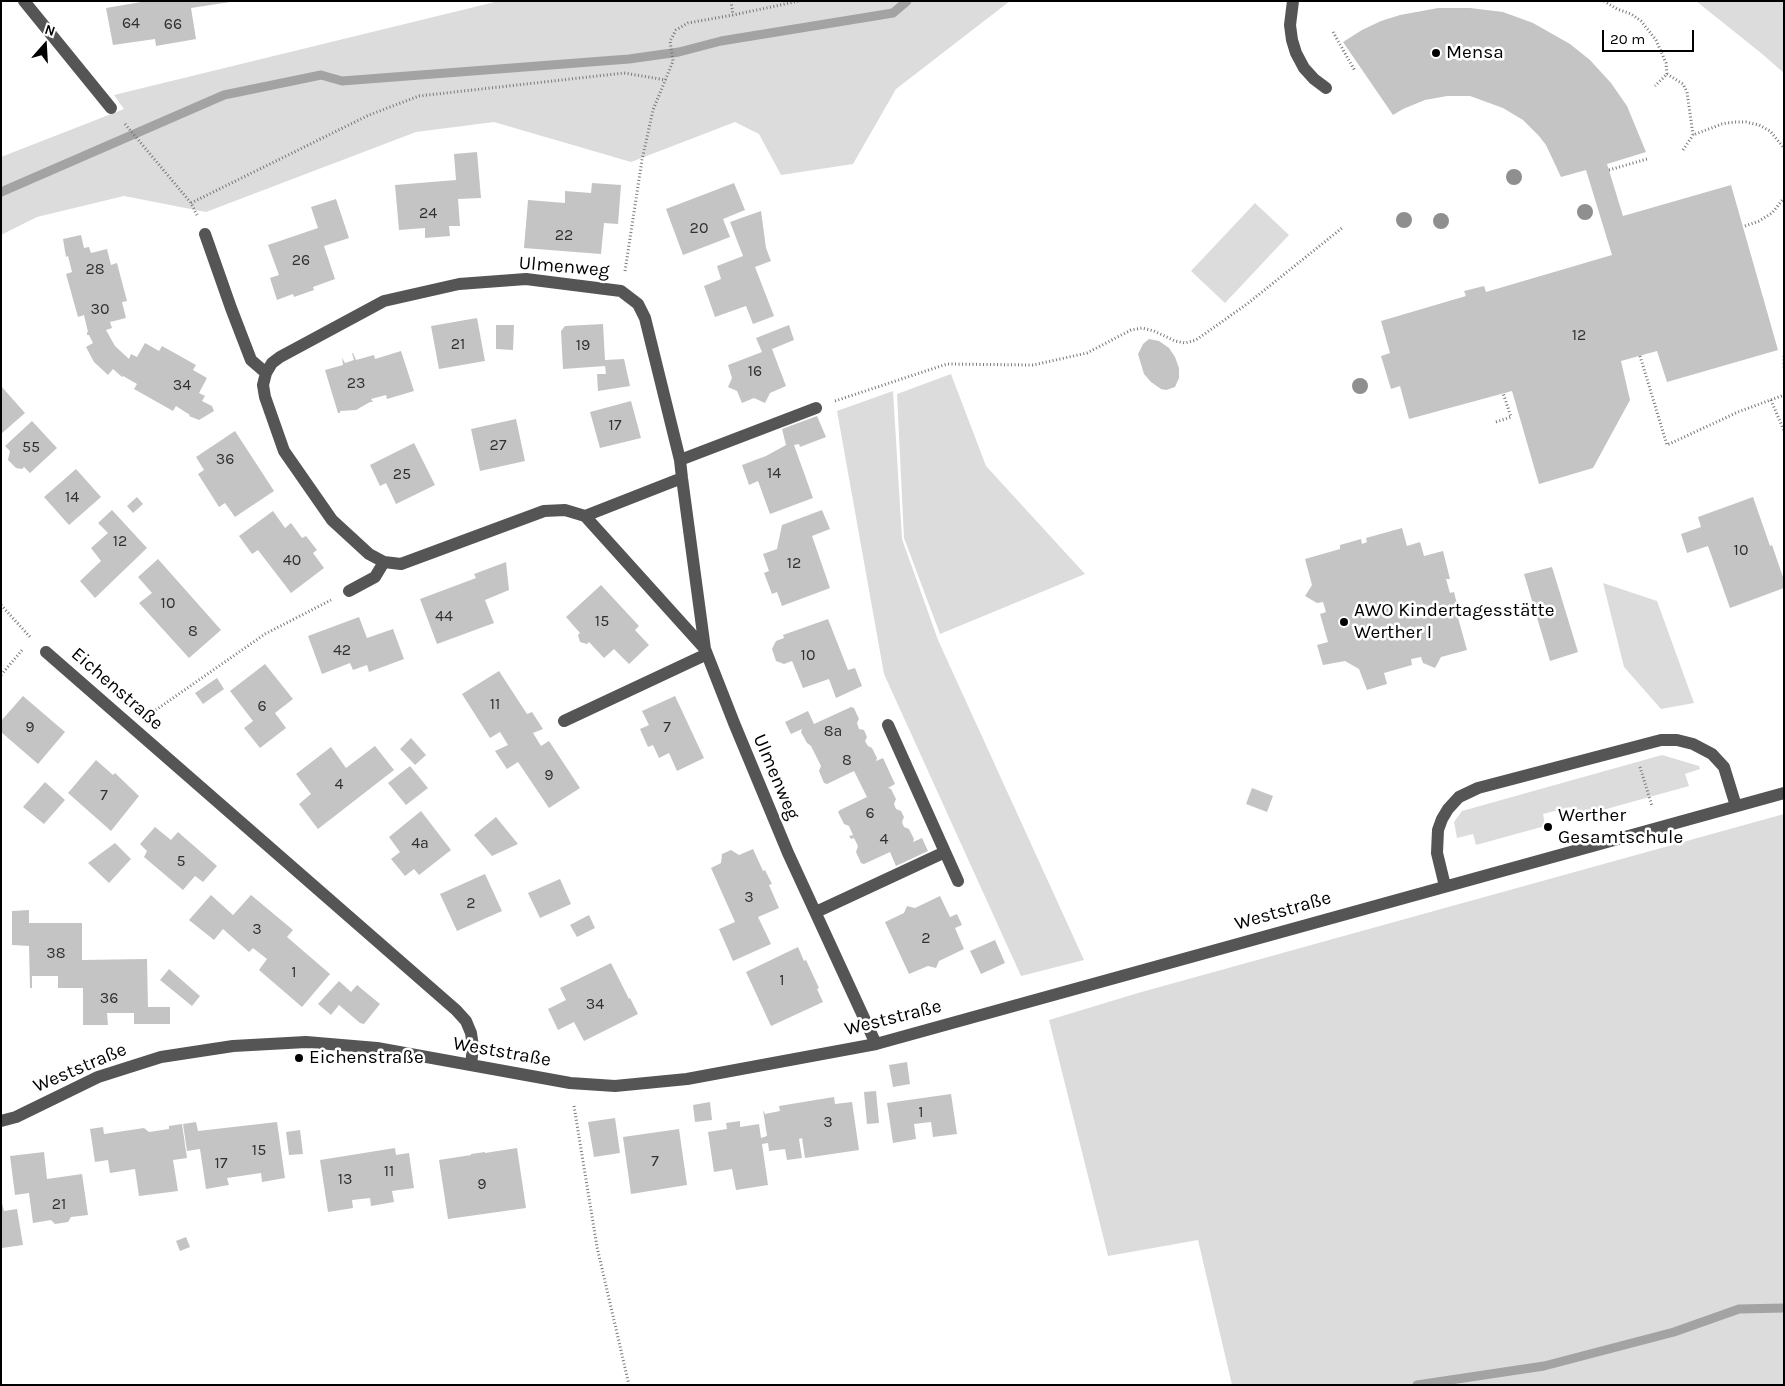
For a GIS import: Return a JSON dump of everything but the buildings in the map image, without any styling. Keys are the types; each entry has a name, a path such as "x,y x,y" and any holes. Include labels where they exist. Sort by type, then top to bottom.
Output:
{"street":[{"path":"24,1 111,108"},
{"path":"1293,1 1290,24 1296,53 1304,68 1326,88"},
{"path":"205,234 251,360 266,373 263,385 265,397 284,451 332,520 369,554 384,562 401,564 544,511 565,510 585,516 682,478"},
{"name":"Ulmenweg","path":"266,373 272,363 280,358 384,301 459,284 526,280 622,291 638,304 645,318 680,460 706,652 788,853 876,1044"},
{"path":"680,460 816,408"},
{"name":"Ulmenweg","path":"585,516 706,652"},
{"path":"349,591 376,577 384,562"},
{"name":"Eichenstraße","path":"46,652 456,1010 466,1021 471,1033 473,1047 471,1066"},
{"path":"564,721 706,652"},
{"path":"888,726 958,881"},
{"path":"1445,886 1437,854 1438,830 1445,814 1460,797 1478,788 1661,740 1677,740 1693,744 1712,754 1724,767 1736,806"},
{"name":"Weststraße","path":"1,1121 16,1117 98,1077 161,1057 233,1046 306,1042 377,1048 570,1083 615,1086 687,1079 876,1044 1784,793"},
{"path":"816,912 945,852"}],"path":[{"path":"730,1 733,15"},
{"path":"622,291 644,152 653,110 672,61 670,41 676,30 688,22 799,1"},
{"path":"1604,1 1617,9 1631,14 1649,30 1662,53 1666,63 1667,74"},
{"path":"1333,32 1355,71"},
{"path":"132,131 191,203 369,115 419,96 624,73 666,80"},
{"path":"1654,86 1667,74"},
{"path":"1667,74 1682,84 1687,92 1692,134 1683,150"},
{"path":"1692,134 1722,124 1746,122 1759,125 1770,131 1784,148"},
{"path":"1609,170 1647,160"},
{"path":"1745,226 1759,221 1772,213 1784,198"},
{"path":"816,408 947,364 1033,364 1087,353 1131,330 1142,328 1154,331 1175,341 1185,343 1196,340 1246,304 1342,228"},
{"path":"1640,356 1667,445 1738,412 1784,395"},
{"path":"1784,356 1784,369"},
{"path":"1496,422 1511,417 1503,393"},
{"path":"1771,400 1784,430"},
{"path":"132,727 265,634 349,591"},
{"path":"1,605 32,639"},
{"path":"1,675 26,646"},
{"path":"1634,747 1658,827"},
{"path":"570,1083 597,1246 629,1385"}],"shaded area":[{"path":"499,1 1010,1 896,89 853,164 781,175 759,134 735,122 631,162 494,122 416,132 206,212 124,196 37,217 1,235 1,157 124,109 114,95"},
{"path":"1696,1 1784,1 1784,73 1761,53"},
{"path":"1255,203 1289,235 1225,303 1191,271"},
{"path":"951,374 986,466 1085,574 940,634 904,538 897,394"},
{"path":"893,391 902,539 938,640 1084,960 1021,976 884,674 837,411"},
{"path":"1603,583 1657,601 1694,703 1661,709 1624,667"},
{"path":"1662,755 1699,766 1700,769 1685,774 1689,786 1574,818 1570,807 1543,814 1545,826 1476,845 1473,834 1457,838 1454,822 1462,811"},
{"path":"1784,814 1784,1385 1232,1385 1198,1240 1108,1256 1049,1020 1138,993"}],"waterway":[{"path":"1,192 224,95 321,75 342,81 629,59 679,52 721,41 893,13 907,1"},
{"path":"1417,1385 1544,1366 1674,1332 1739,1309 1784,1308"}],"place":[{"name":"Mensa","path":"1436,53"},
{"name":"AWO Kindertagesstätte Werther I","path":"1344,622"},
{"name":"Werther Gesamtschule","path":"1548,827"},
{"name":"Eichenstraße","path":"299,1058"}]}
